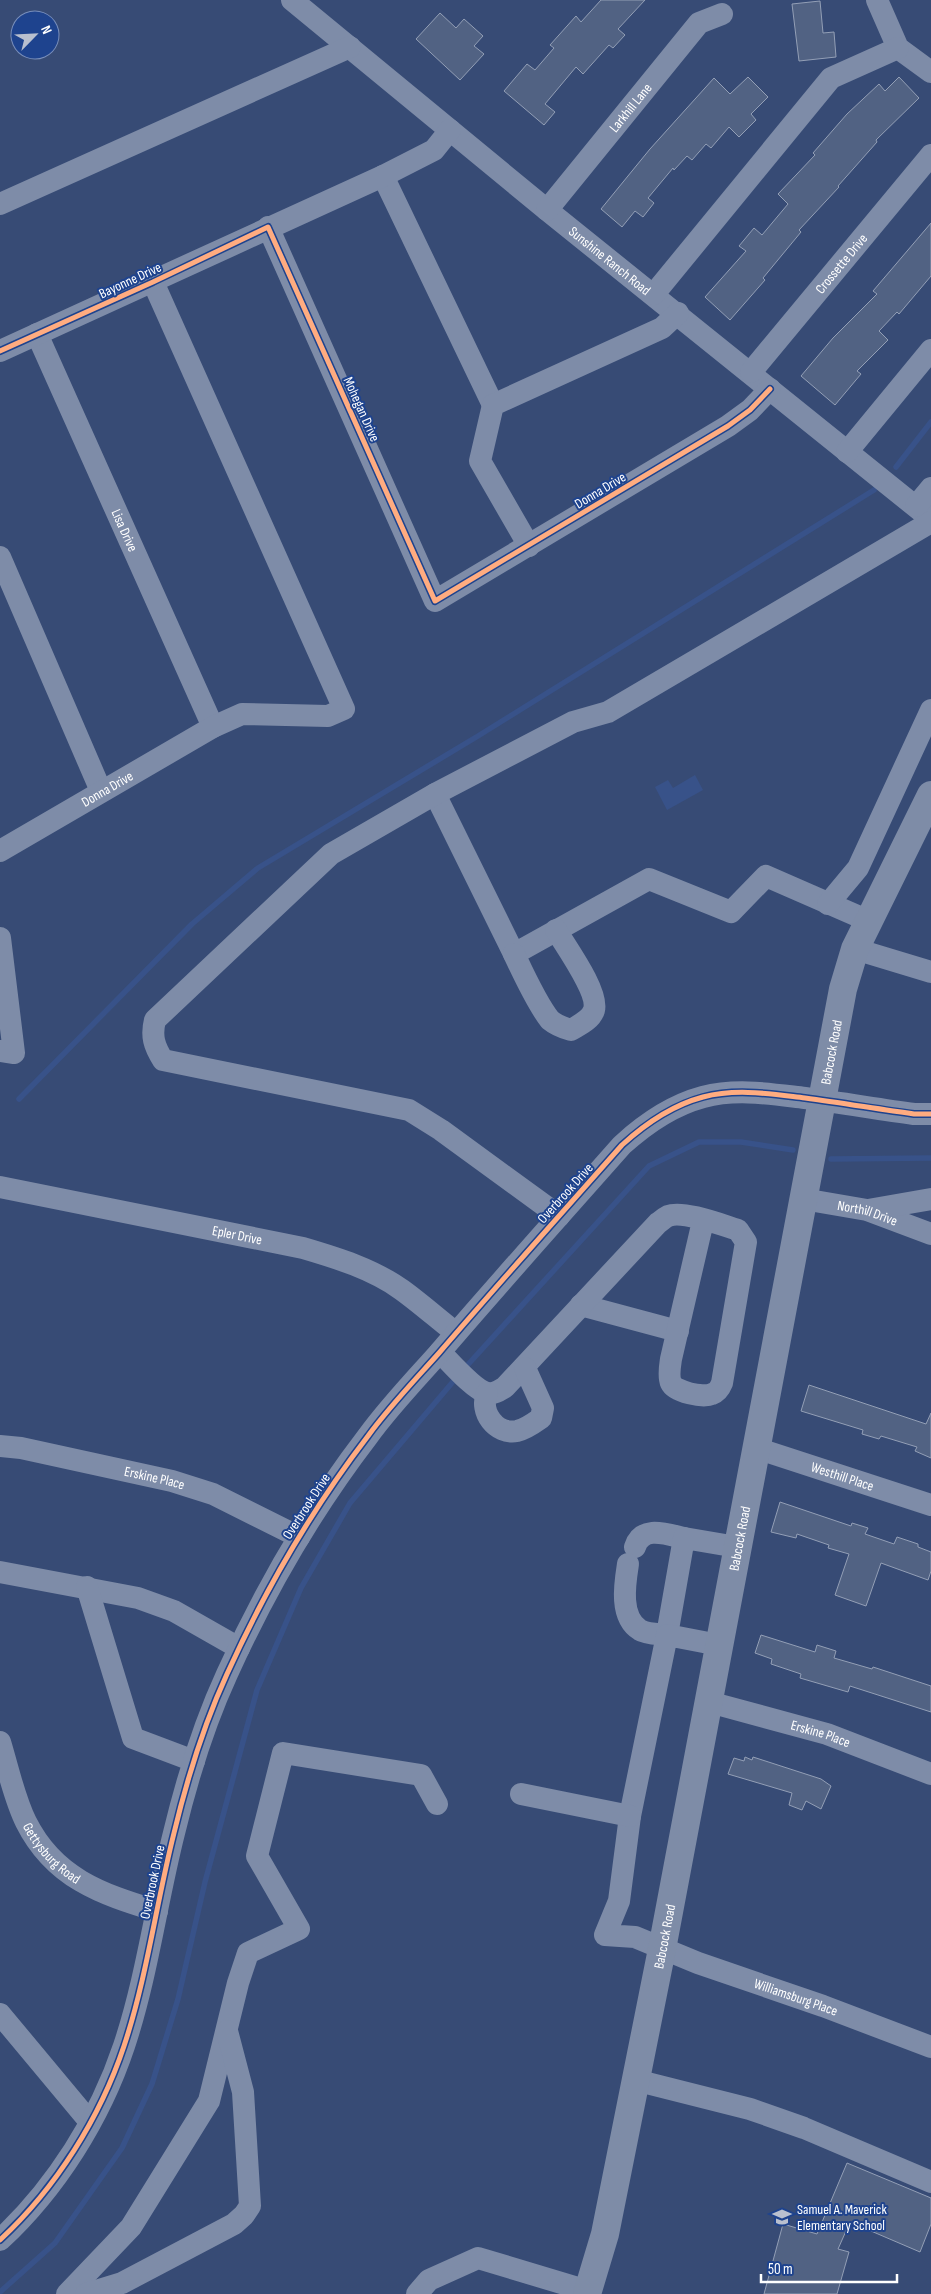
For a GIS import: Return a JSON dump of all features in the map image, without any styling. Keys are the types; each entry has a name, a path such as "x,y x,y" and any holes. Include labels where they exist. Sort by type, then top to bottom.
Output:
{"main road":[{"name":"Babcock Road","path":"588,2292 605,2234 662,1949 843,989 855,949 931,795"}],"street":[{"name":"Sunshine Ranch Road","path":"292,0 547,210 678,313 926,516"},
{"path":"877,0 898,48 931,72"},
{"name":"Larkhill Lane","path":"547,210 699,24 722,14"},
{"path":"0,204 350,47"},
{"path":"654,294 831,78 898,48"},
{"name":"Bayonne Drive","path":"0,351 383,176 434,150 450,130"},
{"name":"Crossette Drive","path":"751,372 931,155"},
{"path":"383,176 493,405 480,461 529,546"},
{"name":"Mohegan Drive","path":"268,227 435,601"},
{"name":"Donna Drive","path":"0,851 213,726 242,714 328,716 344,708 153,282"},
{"path":"493,405 662,328 678,313"},
{"name":"Lisa Drive","path":"37,334 213,726"},
{"path":"848,452 931,350"},
{"name":"Donna Drive","path":"435,601 728,426 750,410 770,389"},
{"path":"558,1216 441,1130 409,1110 163,1060 156,1048 152,1034 155,1020 331,854 435,794 573,722 608,712 926,516 931,488"},
{"path":"0,557 101,792"},
{"path":"828,904 858,868 931,710"},
{"path":"435,794 526,978 551,1020 562,1028 571,1030 591,1016 594,1009 594,996 556,930"},
{"path":"514,954 649,879 731,912 766,876 869,921"},
{"path":"0,938 14,1053 0,1051"},
{"path":"855,949 931,972"},
{"name":"Overbrook Drive","path":"0,2240 49,2186 78,2144 103,2097 123,2048 138,1997 174,1832 194,1761 226,1677 259,1606 299,1537 368,1434 446,1358 456,1333 622,1145 653,1120 688,1102 719,1094 752,1091 914,1114 931,1114"},
{"name":"Epler Drive","path":"0,1187 303,1248 337,1258 370,1272 401,1289 456,1333"},
{"name":"Northill Drive","path":"803,1199 867,1210 931,1234"},
{"path":"867,1210 931,1199"},
{"path":"446,1358 483,1391 493,1393 506,1387 658,1223 668,1216 678,1214 738,1230 746,1242 722,1383 714,1394 709,1396 680,1392 672,1386 669,1379 671,1359 703,1221"},
{"path":"580,1305 678,1330"},
{"path":"483,1391 487,1416 496,1426 506,1431 518,1431 532,1425 541,1418 543,1408 525,1368"},
{"name":"Erskine Place","path":"0,1446 21,1448 172,1481 213,1494 299,1537"},
{"name":"Westhill Place","path":"756,1448 931,1505"},
{"path":"718,1645 640,1630 632,1621 624,1596 631,1555 639,1538 646,1533 658,1533 737,1547"},
{"path":"521,1794 630,1816 667,1635 684,1538"},
{"path":"0,1572 138,1598 174,1611 240,1648"},
{"path":"87,1587 133,1738 194,1761"},
{"name":"Erskine Place","path":"709,1702 827,1734 931,1774"},
{"name":"Gettysburg Road","path":"0,1742 26,1821 38,1842 58,1865 82,1883 109,1896 157,1911"},
{"path":"67,2294 131,2227 209,2101 226,2030 248,1953 300,1929 257,1856 282,1753 421,1775 437,1804"},
{"name":"Williamsburg Place","path":"630,1816 619,1901 605,1935 635,1937 662,1949 931,2047"},
{"path":"0,2014 90,2122"},
{"path":"86,2294 122,2283 234,2224 250,2206 244,2092 226,2030"},
{"path":"635,2080 750,2109 804,2128 931,2182"},
{"path":"417,2294 429,2280 478,2258 588,2292"}],"water":[{"path":"695,775 703,790 667,810 655,787 668,780 673,788"}],"building":[{"path":"601,0 645,0 618,29 625,35 613,48 609,45 583,74 576,67 545,104 555,112 544,125 504,91 527,64 535,70 554,48 550,45 576,16 581,22"},
{"path":"820,1 823,33 834,32 836,57 799,61 792,4"},
{"path":"440,13 456,28 464,19 483,36 474,46 484,54 460,80 416,39"},
{"path":"748,77 768,97 751,114 756,120 739,137 729,127 711,148 706,144 692,160 687,156 674,170 673,168 648,198 654,203 643,217 635,211 622,227 601,209 650,149 714,78 730,94"},
{"path":"899,77 919,98 876,140 877,142 839,187 799,230 801,232 763,278 765,280 730,320 705,297 746,251 739,246 754,228 762,235 788,204 778,194 815,155 813,153 847,114 879,84 885,91"},
{"path":"931,223 931,276 899,314 897,312 879,331 888,340 857,371 861,374 835,405 801,376 833,338 877,294 873,291"},
{"path":"809,1385 926,1424 931,1413 931,1458 915,1451 917,1447 881,1436 879,1439 862,1434 863,1430 801,1411"},
{"path":"780,1502 851,1526 852,1523 868,1528 865,1534 894,1544 897,1537 918,1544 918,1547 931,1552 931,1571 928,1580 881,1563 866,1606 835,1595 849,1554 828,1548 829,1545 797,1534 796,1538 771,1532"},
{"path":"761,1635 815,1652 817,1645 836,1651 834,1658 872,1669 873,1667 931,1686 931,1712 850,1686 848,1692 800,1678 801,1674 771,1664 772,1659 755,1653"},
{"path":"745,1757 752,1760 753,1757 821,1779 831,1786 821,1809 806,1801 802,1810 789,1805 792,1793 728,1774 734,1758 744,1761"},
{"path":"847,2163 931,2198 931,2224 920,2252 850,2222 838,2249 849,2252 837,2294 764,2294 783,2224 817,2234"}],"waterway":[{"path":"896,467 931,422"},
{"path":"19,1099 192,924 258,868 478,736 874,490"},
{"path":"463,1370 649,1166 699,1142 741,1142 793,1150"},
{"path":"831,1159 931,1158"},
{"path":"0,2292 55,2243 122,2148 152,2084 178,1999 205,1882 257,1690 301,1588 350,1503 457,1377"}],"cycle path":[{"path":"0,351 153,282 268,227 435,601 728,426 750,410 770,389"},
{"path":"0,2240 40,2198 58,2175 89,2125 114,2073 139,1994 168,1860 190,1772 211,1712 242,1643 274,1581 309,1521 347,1464 385,1415 622,1145 640,1130 670,1110 703,1097 741,1092 805,1098 914,1114 931,1114"}],"place":[{"name":"Samuel A. Maverick Elementary School","path":"782,2217"}]}
